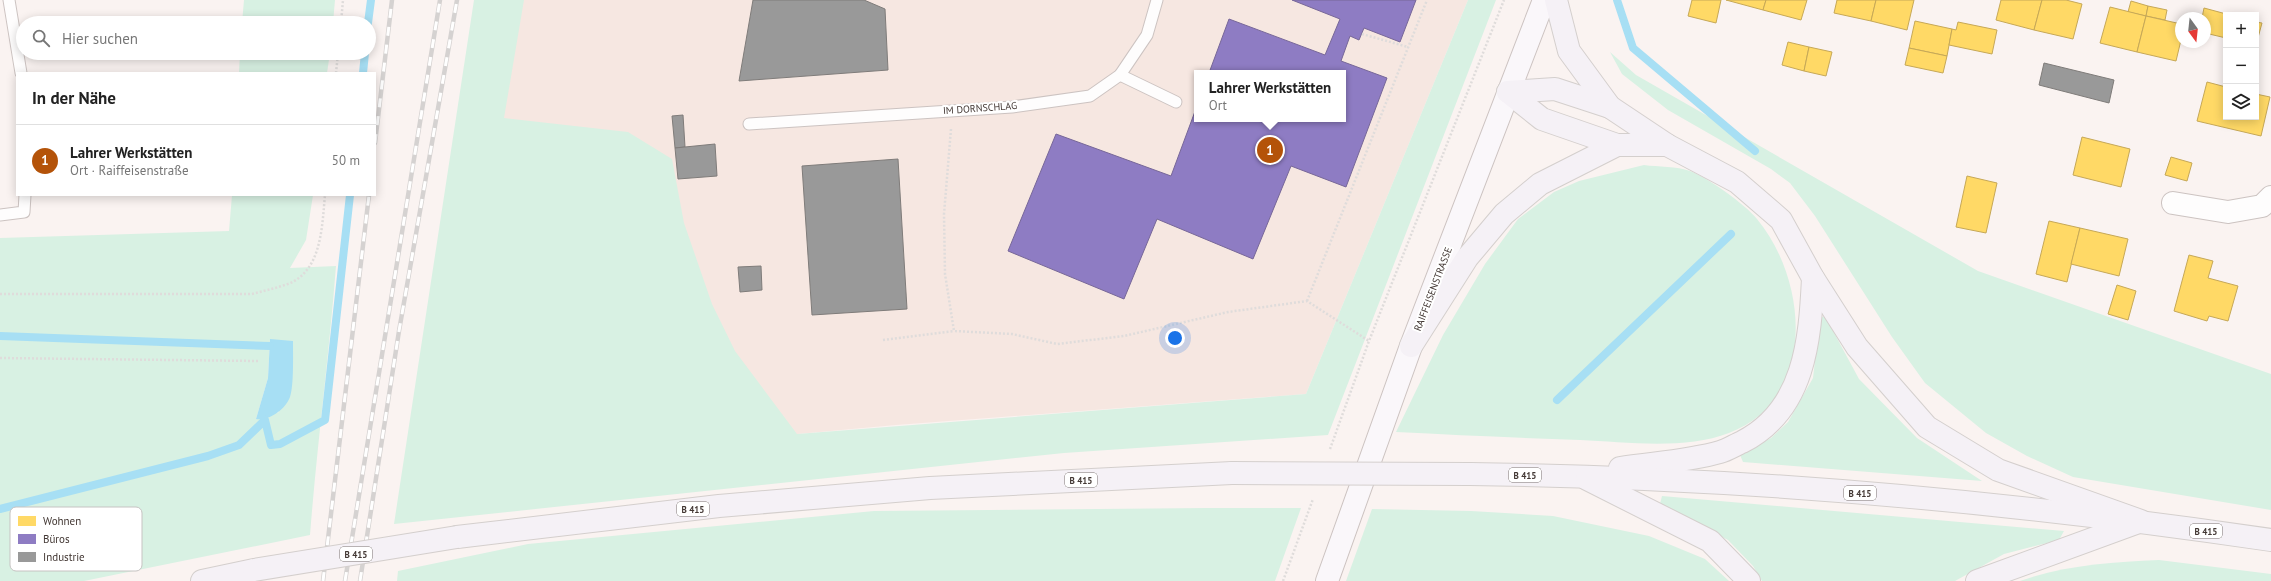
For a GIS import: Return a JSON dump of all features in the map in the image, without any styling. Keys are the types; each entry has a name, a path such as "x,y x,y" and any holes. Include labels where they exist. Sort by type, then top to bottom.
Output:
{"main road":[{"path":"1556,0 1569,51 1610,107"},
{"path":"1508,92 1555,89 1610,107 1667,145 1738,182 1781,220 1813,278 1857,347 1927,427 1998,470 2141,521"},
{"path":"1508,92 1542,119 1617,145 1667,145"},
{"path":"1411,346 1467,258 1504,214 1540,184 1617,145"},
{"path":"1579,475 1720,452 1754,436 1775,417 1791,392 1804,362 1810,329 1813,278"},
{"name":"B 415","path":"202,581 254,570 457,538 718,506 883,492 1232,473 1579,475 1827,490 2141,521 2271,540"},
{"path":"1579,475 1710,541 1749,581"},
{"path":"1977,581 2141,521"}],"street":[{"name":"RAIFFEISENSTRASSE","path":"1327,581 1411,346 1544,0"},
{"path":"2173,203 2228,212 2262,206 2271,197"}],"lane":[{"path":"10,0 16,40"},
{"name":"IM DORNSCHLAG","path":"749,124 1012,107 1090,96 1120,74 1147,35 1157,0"},
{"path":"19,60 21,72"},
{"path":"1120,74 1176,102"},
{"path":"0,215 24,212 25,196"}],"path":[{"path":"342,16 343,0"},
{"path":"1307,301 1427,0"},
{"path":"1329,454 1369,341 1504,0"},
{"path":"1362,34 1408,47"},
{"path":"336,72 337,60"},
{"path":"952,111 944,214 946,274 954,331"},
{"path":"0,294 252,294 289,284 311,267 322,232 325,196"},
{"path":"883,340 954,331 1012,334 1057,344 1124,336 1228,312 1307,301 1369,341"},
{"path":"0,358 258,360"},
{"path":"1283,581 1315,491"}],"shaded area":[{"path":"523,0 1468,0 1306,394 896,425 445,466"}],"green space":[{"path":"244,0 335,0 334,16 243,16"},
{"path":"474,0 524,0 504,118 628,132 672,159 684,223 712,304 735,351 797,434 1306,394 1468,0 1496,0 1328,435 1064,453 394,524"},
{"path":"1610,52 1636,75 1978,271 2271,374 2271,510 2073,477 2027,456 1986,433 1925,383 1892,337 1815,216 1790,183 1771,169 1668,110 1622,74"},
{"path":"240,60 329,60 327,72 239,72"},
{"path":"1644,165 1685,169 1698,174 1726,192 1744,206 1757,219 1774,244 1787,274 1794,305 1796,336 1790,367 1778,394 1758,417 1729,433 1712,438 1694,442 1655,444 1396,432 1443,335 1485,264 1518,219 1554,192 1579,181"},
{"path":"232,196 313,196 306,240 290,268 336,266 310,535 142,569 142,507 10,507 10,571 133,571 84,581 0,581 0,238 229,231","holes":["270,339 279,412 256,419 268,378"]},
{"path":"1825,316 1859,379 1917,438 1982,481 1743,462 1740,455 1771,438 1788,422 1813,378 1820,318"},
{"path":"1662,496 2064,531 2059,540 2004,554 1955,581 1762,581 1753,566 1728,540 1660,504"},
{"path":"1301,508 1275,581 397,581 398,571 528,544 874,511"},
{"path":"1372,509 1471,511 1553,516 1649,536 1705,559 1729,581 1346,581"},
{"path":"2159,560 2271,574 2271,581 2020,581 2054,571 2089,565"}],"water":[{"path":"270,339 293,341 291,392 288,402 276,414 266,418 256,419 268,378"}],"building: Wohnen":[{"path":"1692,0 1721,0 1716,23 1688,16"},
{"path":"1726,0 1766,0 1763,10"},
{"path":"1766,0 1807,0 1801,20 1763,10"},
{"path":"1837,0 1876,0 1871,21 1834,13"},
{"path":"1876,0 1914,0 1907,30 1871,21"},
{"path":"2001,0 2042,0 2034,30 1996,20"},
{"path":"2042,0 2066,0 2082,4 2073,39 2034,30"},
{"path":"2131,1 2148,6 2146,16 2128,12"},
{"path":"2148,6 2167,10 2165,20 2146,16"},
{"path":"2110,7 2146,16 2137,52 2100,43"},
{"path":"2204,8 2223,13 2223,37 2211,34 2211,12 2203,12"},
{"path":"2146,16 2175,23 2175,48 2179,48 2176,61 2137,52"},
{"path":"1915,21 1952,29 1947,56 1909,48"},
{"path":"1958,22 1997,30 1992,54 1949,45 1952,29 1956,30"},
{"path":"2259,22 2262,23 2259,34"},
{"path":"1788,42 1809,47 1804,71 1782,65"},
{"path":"1809,47 1832,52 1826,76 1804,71"},
{"path":"1909,48 1947,56 1943,73 1905,65"},
{"path":"2207,82 2223,86 2223,120 2259,120 2259,95 2270,97 2261,136 2197,121"},
{"path":"2082,137 2130,149 2121,187 2073,175"},
{"path":"2171,157 2192,163 2187,181 2165,175"},
{"path":"1967,176 1997,183 1986,233 1956,227"},
{"path":"2049,221 2080,228 2067,282 2036,274"},
{"path":"2080,228 2128,239 2119,276 2071,264"},
{"path":"2189,255 2213,261 2208,278 2238,286 2228,321 2209,316 2207,321 2174,311"},
{"path":"2117,285 2136,291 2128,320 2108,314"}],"building: Büros":[{"path":"1292,0 1416,0 1400,42 1364,28 1359,40 1350,36 1341,61 1387,78 1346,187 1291,166 1253,259 1157,219 1124,299 1008,251 1056,134 1171,176 1194,114 1194,122 1346,122 1346,70 1210,70 1229,19 1325,55 1340,19"}],"building: Industrie":[{"path":"753,0 864,0 885,9 888,70 739,81"},
{"path":"2044,63 2114,80 2109,103 2039,85"},
{"path":"683,115 685,147 675,148 672,116"},
{"path":"715,144 717,176 678,179 675,148"},
{"path":"898,159 907,309 812,315 802,166"},
{"path":"761,266 762,290 740,292 738,267"}],"waterway":[{"path":"369,16 371,0"},
{"path":"1617,0 1633,48 1755,151"},
{"path":"363,72 364,60"},
{"path":"0,509 208,456 239,445 265,420 271,445 280,444 325,420 350,196"},
{"path":"1557,400 1731,234"},
{"path":"0,336 270,346"}],"railway":[{"path":"376,135 392,0"},
{"path":"345,581 440,0"},
{"path":"360,581 399,331 457,0"},
{"path":"323,581 369,196"}],"place":[{"name":"Lahrer Werkstätten","path":"1270,150"}]}
